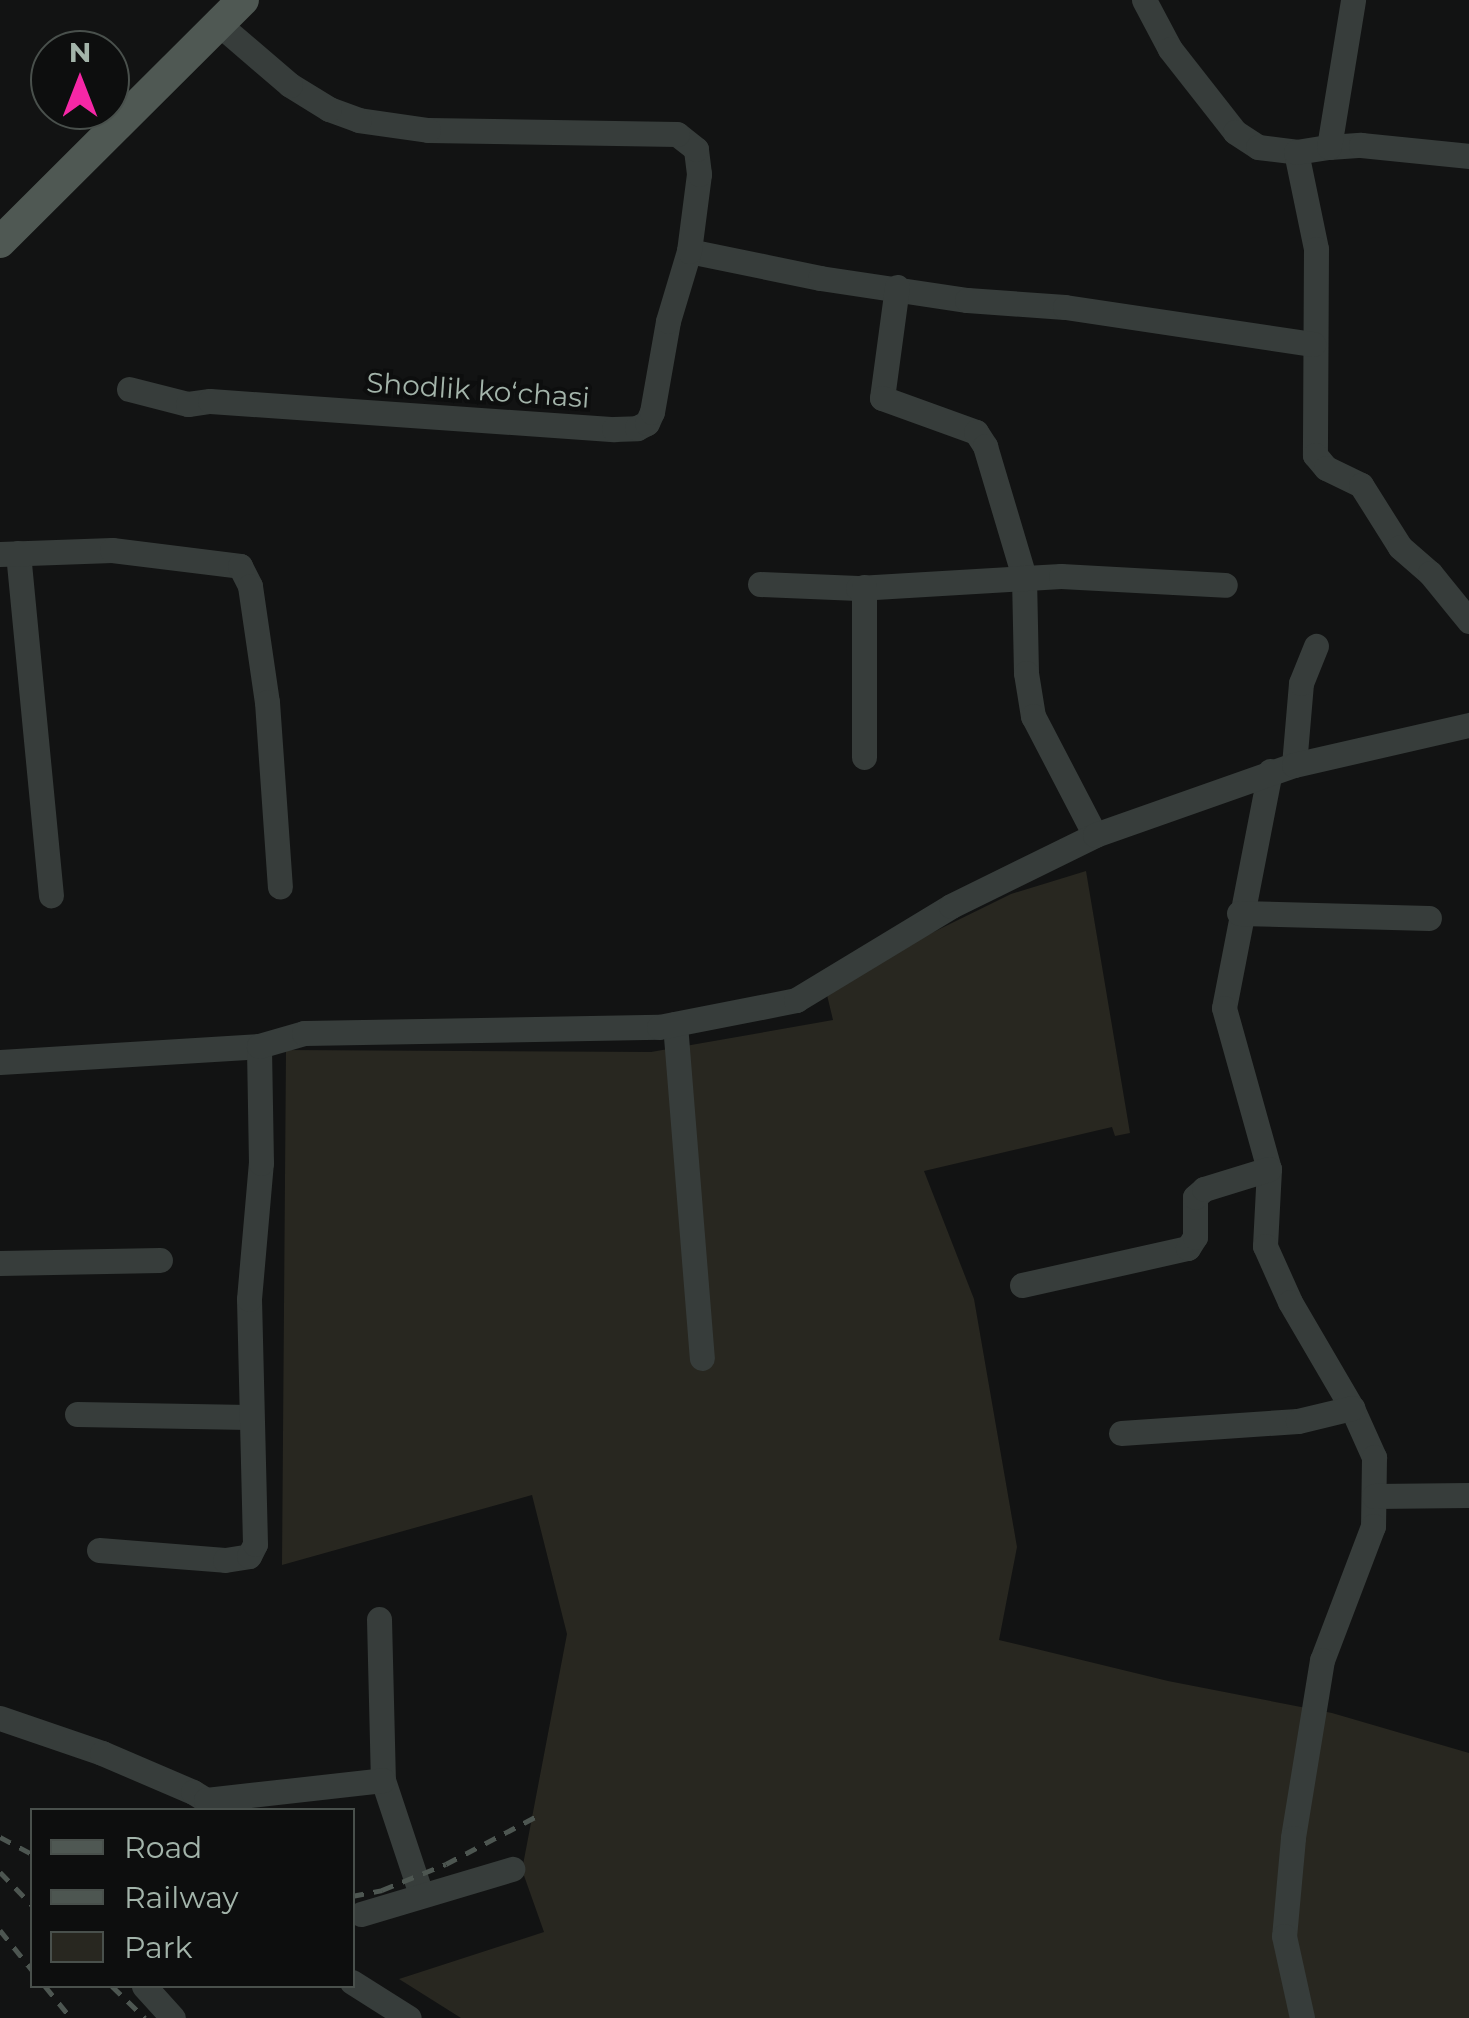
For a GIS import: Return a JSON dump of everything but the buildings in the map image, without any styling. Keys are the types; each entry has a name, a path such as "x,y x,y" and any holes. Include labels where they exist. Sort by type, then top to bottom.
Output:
{"main road":[{"path":"0,242 243,0"}],"street":[{"path":"1144,0 1170,48 1235,132 1258,147 1296,152 1360,145 1469,156"},
{"path":"1329,147 1353,0"},
{"name":"Shodlik koʻchasi","path":"129,389 188,404 210,400 637,428 646,423 652,412 668,320 689,250 699,174 696,149 678,134 428,130 360,120 329,109 290,85 220,25"},
{"path":"1296,152 1316,249 1313,344 1317,460 1361,486 1400,547 1430,573 1469,621"},
{"path":"689,250 820,278 1313,344"},
{"path":"897,287 882,398 981,438 1024,578 1028,698 1040,734 1094,835"},
{"path":"50,895 9,554 112,550 240,566 246,574 267,702 280,887"},
{"path":"760,584 864,588 1024,578 1224,585"},
{"path":"864,588 864,757"},
{"path":"1302,2018 1284,1936 1293,1838 1322,1660 1373,1526 1374,1457 1352,1408 1290,1302 1266,1246 1268,1169 1224,1008 1239,913 1282,768 1301,682 1316,646"},
{"path":"0,1062 259,1046 304,1033 587,1030 675,1024 796,1000 951,906 1094,835 1282,768 1469,725"},
{"path":"1239,913 1429,918"},
{"path":"675,1024 702,1358"},
{"path":"99,1550 225,1560 248,1556 255,1535 249,1417 249,1298 260,1163 259,1046"},
{"path":"1022,1285 1188,1248 1195,1237 1195,1198 1204,1190 1268,1169"},
{"path":"0,1263 160,1260"},
{"path":"1121,1433 1298,1421 1352,1408"},
{"path":"77,1414 249,1417"},
{"path":"1374,1496 1469,1495"},
{"path":"379,1619 383,1780 420,1894"},
{"path":"0,1718 102,1753 208,1805 383,1780"},
{"path":"361,1914 512,1869"},
{"path":"355,1984 409,2018"},
{"path":"146,1988 173,2018"}],"green space":[{"path":"1086,871 1130,1133 1115,1136 1112,1127 924,1171 974,1299 1017,1547 999,1640 1168,1681 1332,1713 1469,1753 1469,2018 461,2018 399,1979 544,1932 522,1870 567,1634 532,1495 282,1565 286,1050 651,1052 833,1020 827,995 903,947 1011,894"}],"railway":[{"path":"355,1895 382,1890 446,1864 539,1815"},
{"path":"0,1837 30,1853"},
{"path":"0,1872 30,1903"},
{"path":"0,1930 30,1968"},
{"path":"47,1988 71,2018"},
{"path":"114,1988 145,2018"}]}
